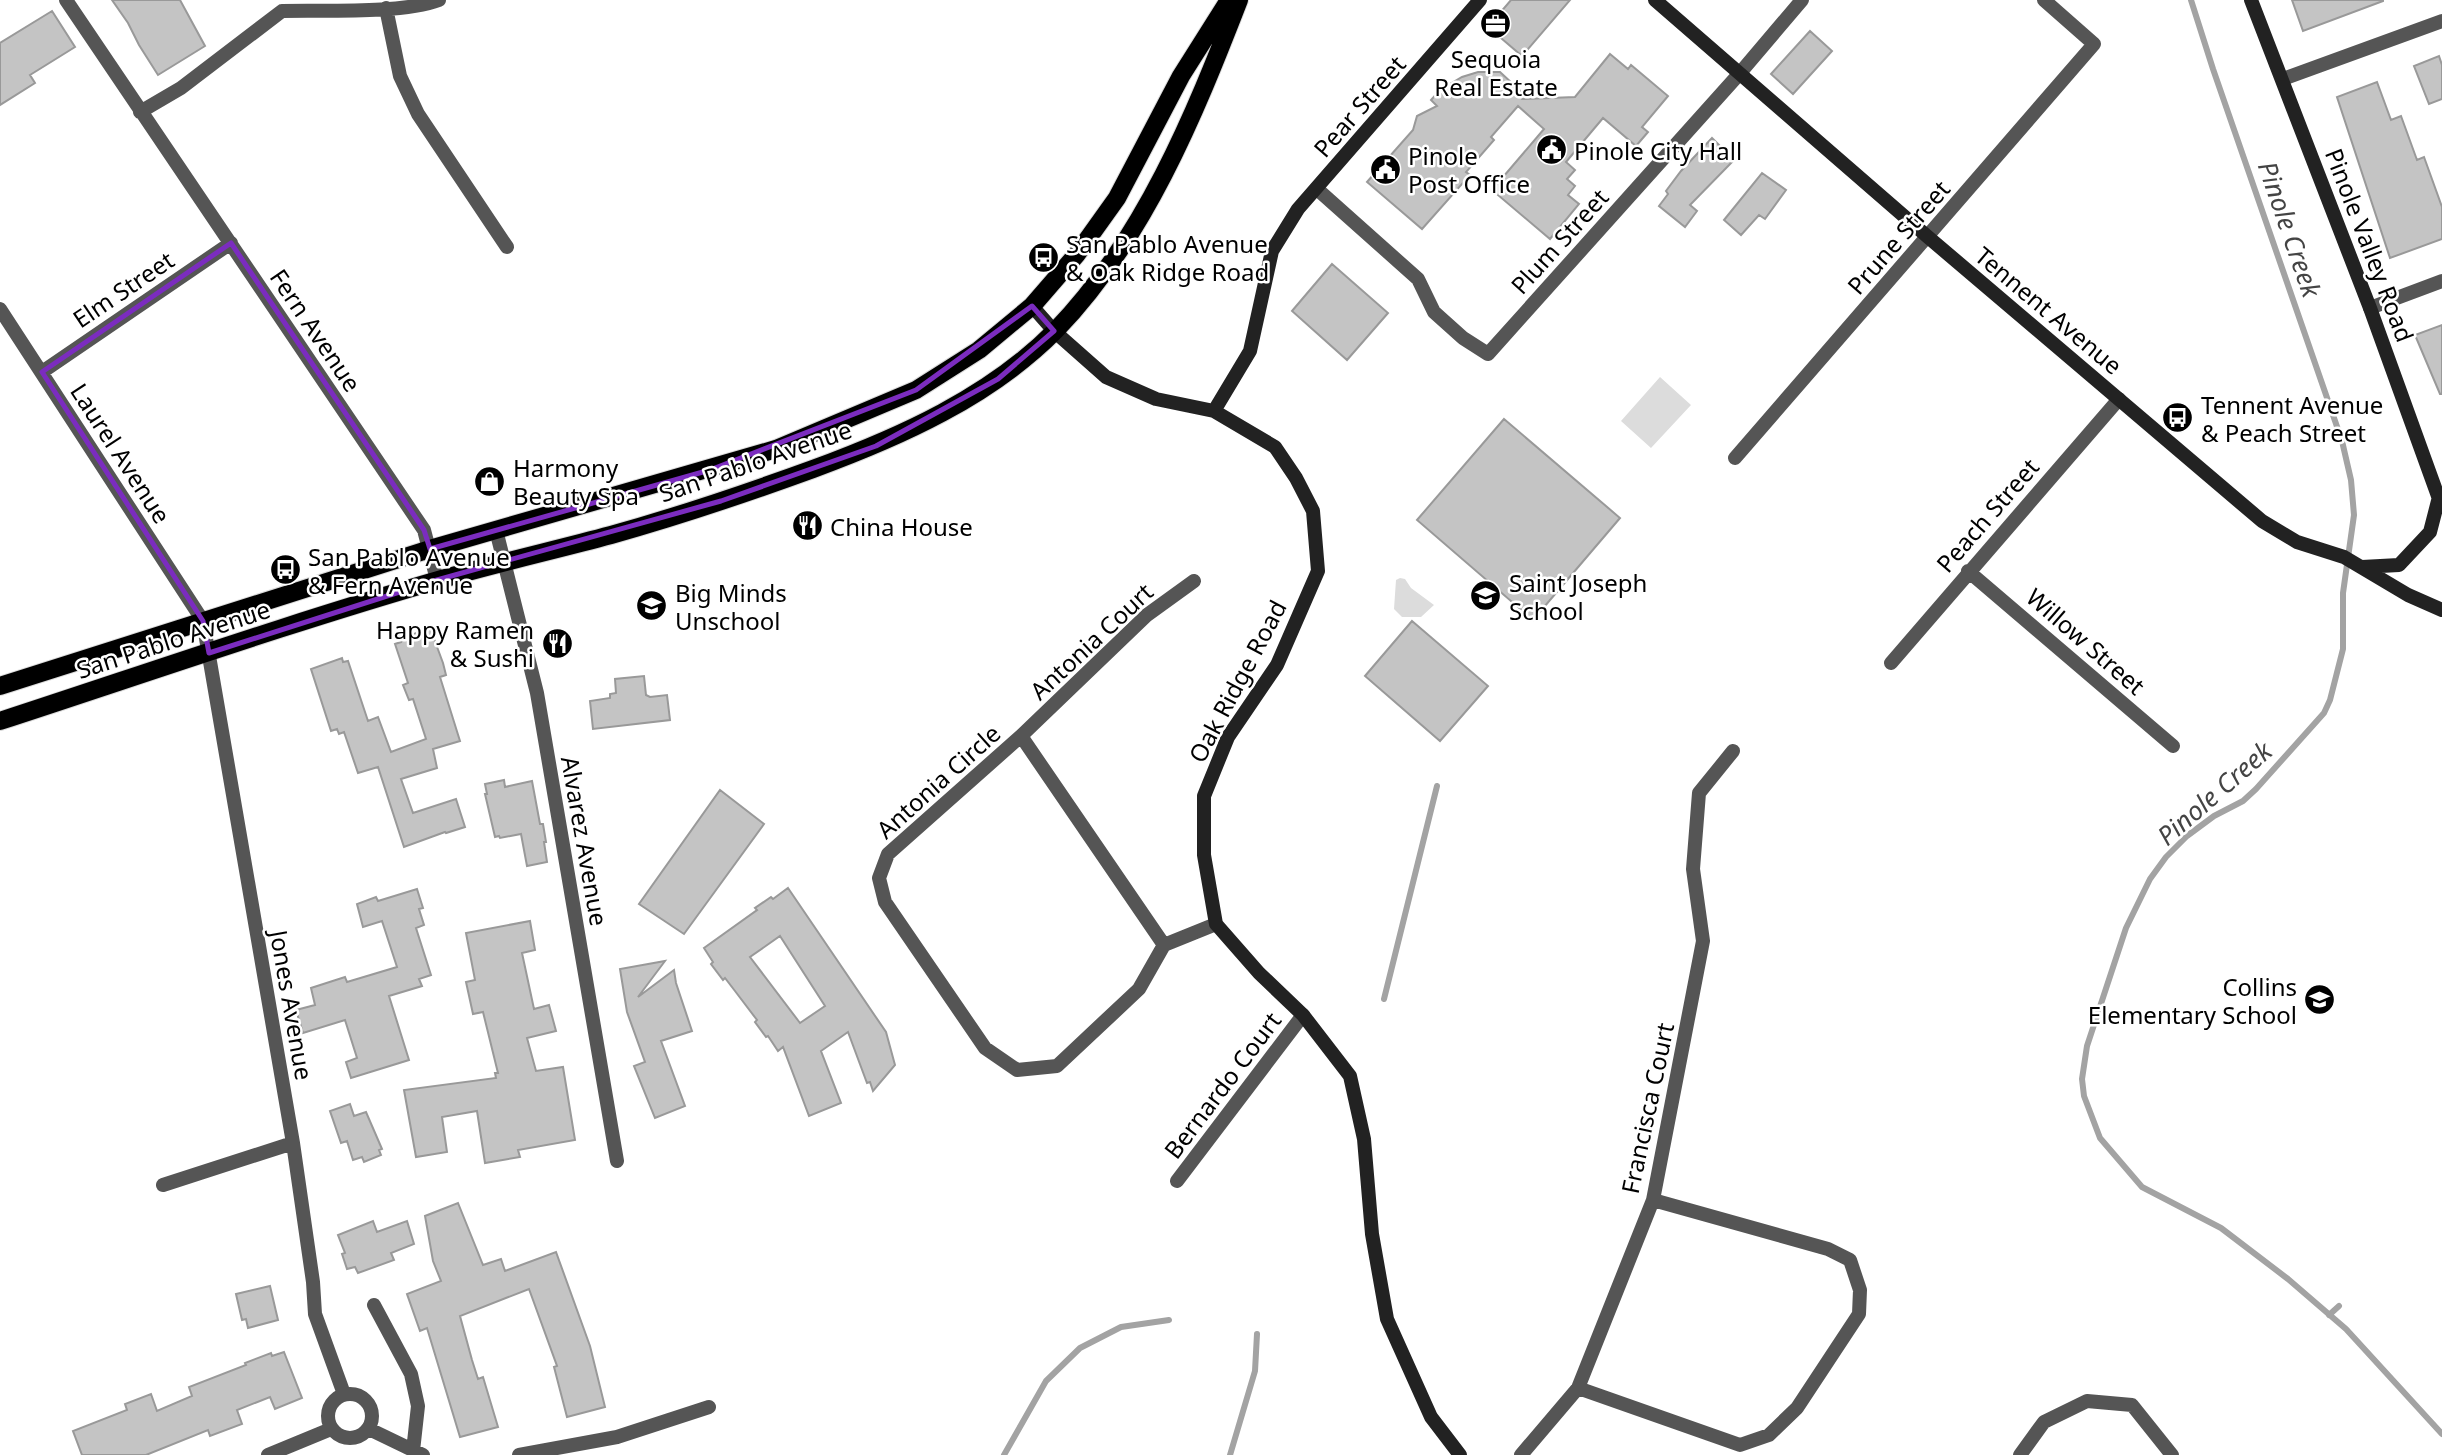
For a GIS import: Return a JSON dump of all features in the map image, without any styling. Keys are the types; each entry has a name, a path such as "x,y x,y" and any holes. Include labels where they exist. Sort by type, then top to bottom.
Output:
{"main road":[{"name":"San Pablo Avenue","path":"0,686 430,549 776,449 916,390 979,350 1032,306 1077,254 1117,198 1181,76 1229,0"},
{"name":"San Pablo Avenue","path":"0,720 437,580 612,534 721,501 876,446 930,419 998,379 1054,331 1102,276 1143,212 1205,90 1239,0"}],"street":[{"name":"Fern Avenue","path":"66,0 424,530 437,580"},
{"path":"141,113 181,88 280,6 386,9 439,0"},
{"name":"Pear Street","path":"1214,411 1250,351 1272,251 1298,209 1480,0"},
{"name":"Tennent Avenue","path":"1655,0 2262,521 2297,542 2326,550 2362,567 2408,595 2442,610"},
{"name":"Plum Street","path":"1317,189 1418,279 1434,312 1463,338 1488,354 1802,0"},
{"name":"Prune Street","path":"1735,458 2094,44 2044,0"},
{"name":"Pinole Valley Road","path":"2251,0 2370,308 2440,502"},
{"path":"386,9 400,76 418,114 507,247"},
{"path":"2283,79 2442,21"},
{"name":"Elm Street","path":"41,372 231,243"},
{"path":"2370,308 2442,281"},
{"name":"Oak Ridge Road","path":"1032,306 1054,331 1106,377 1156,399 1214,411 1275,447 1313,510 1318,571 1277,665 1228,737 1204,796 1205,855 1216,924"},
{"name":"Laurel Avenue","path":"0,309 203,621"},
{"name":"Peach Street","path":"1891,663 2119,399"},
{"path":"2362,567 2399,565 2430,532 2440,502"},
{"name":"Alvarez Avenue","path":"496,530 537,693 617,1161"},
{"name":"Willow Street","path":"1968,571 2173,747"},
{"name":"Antonia Court","path":"1021,736 1147,615 1194,581"},
{"name":"Jones Avenue","path":"203,621 293,1143 316,1314 344,1394"},
{"name":"Antonia Circle","path":"1021,736 1164,945 1139,989 1057,1066 1017,1070 985,1048 885,902 879,878 888,854 1021,736"},
{"name":"Francisca Court","path":"1521,1455 1578,1388 1653,1200 1703,941 1693,869 1699,793 1733,751"},
{"path":"1164,945 1216,924 1259,974 1303,1015 1350,1076 1364,1139 1372,1234 1387,1319 1431,1417 1460,1455"},
{"name":"Bernardo Court","path":"1177,1181 1303,1015"},
{"path":"163,1185 293,1143"},
{"path":"1578,1388 1740,1445 1769,1435 1797,1408 1859,1314 1860,1290 1850,1260 1828,1249 1653,1200"},
{"path":"369,1429 418,1453 418,1406 411,1374 374,1306"},
{"path":"344,1394 356,1395 368,1402 372,1416 369,1429 350,1439 336,1434 328,1423 328,1410 336,1399 344,1394"},
{"path":"2020,1455 2044,1422 2087,1401 2132,1405 2172,1455"},
{"path":"519,1455 617,1437 709,1407"},
{"path":"268,1455 331,1429"}],"highlighted area":[{"path":"231,243 424,530 430,549 710,470 916,390 1032,306 1054,331 998,379 876,446 721,501 437,580 209,653 203,621 42,372"}],"shaded area":[{"path":"1660,377 1691,405 1651,448 1621,421"},
{"path":"1405,579 1411,588 1434,605 1421,617 1402,617 1394,609 1396,580"}],"building":[{"path":"112,0 180,0 205,46 158,75"},
{"path":"1511,0 1570,0 1522,56 1488,27"},
{"path":"2292,0 2383,0 2383,1 2303,31"},
{"path":"52,11 75,47 30,75 35,83 0,105 0,43"},
{"path":"1810,31 1832,51 1793,94 1771,74"},
{"path":"1610,54 1628,69 1631,65 1668,96 1642,127 1648,132 1636,146 1603,118 1566,162 1575,170 1567,179 1575,186 1568,195 1579,204 1550,239 1492,190 1544,129 1518,106 1491,137 1494,140 1466,172 1470,175 1422,229 1367,182 1413,130 1417,116 1437,106 1431,100 1440,90 1462,77 1478,72 1500,72 1526,96 1523,99 1575,97"},
{"path":"2439,56 2442,65 2442,99 2429,104 2414,66"},
{"path":"2377,82 2391,120 2401,116 2417,160 2424,157 2442,207 2442,239 2390,258 2337,97"},
{"path":"1712,138 1734,160 1690,205 1697,211 1685,227 1659,206 1681,171"},
{"path":"1762,173 1786,190 1765,219 1759,215 1741,235 1724,220"},
{"path":"1332,264 1388,313 1347,360 1292,311"},
{"path":"2442,325 2442,394 2440,394 2415,335"},
{"path":"1504,419 1620,518 1533,620 1417,520"},
{"path":"1412,621 1488,686 1440,741 1365,676"},
{"path":"430,628 443,663 446,675 440,677 460,741 433,749 437,768 401,779 413,813 456,799 465,827 404,847 378,767 358,773 344,732 339,734 337,729 331,731 311,669 342,658 343,662 348,661 368,721 378,717 391,752 426,739 413,699 409,700 403,685 408,683 395,644 401,642 400,639"},
{"path":"644,676 646,695 667,695 670,720 593,729 590,701 610,698 610,694 616,693 615,679"},
{"path":"504,780 505,787 532,781 540,824 543,824 547,862 527,866 521,834 495,837 485,784"},
{"path":"720,790 764,824 684,934 639,904"},
{"path":"788,888 886,1032 895,1065 873,1091 870,1082 867,1083 848,1032 821,1051 841,1103 809,1116 783,1047 778,1051 768,1036 766,1037 755,1022 757,1020 711,964 713,962 704,948 757,910 755,908 771,897 773,899","holes":["780,936 825,1006 800,1023 750,957"]},
{"path":"417,889 423,908 419,909 424,925 416,928 431,975 419,979 422,986 389,996 409,1060 351,1078 346,1062 357,1058 345,1020 303,1033 296,1010 315,1005 311,988 345,977 347,982 397,967 382,921 363,927 357,904 376,897 378,901"},
{"path":"530,921 535,950 522,953 534,1009 549,1005 556,1031 527,1038 536,1071 563,1067 575,1140 518,1150 520,1157 485,1163 477,1111 442,1117 447,1152 416,1157 404,1090 496,1078 495,1073 498,1073 483,1012 473,1014 466,982 475,980 466,933"},
{"path":"665,961 638,997 674,970 692,1031 661,1041 685,1106 655,1118 634,1066 645,1062 627,1012 620,969"},
{"path":"350,1104 354,1116 366,1112 382,1149 379,1150 381,1155 364,1162 362,1157 353,1160 347,1141 341,1143 330,1111"},
{"path":"458,1203 483,1265 501,1259 505,1271 556,1252 590,1346 605,1407 567,1417 554,1367 557,1366 529,1289 460,1316 478,1379 483,1377 498,1427 460,1437 427,1328 420,1331 407,1294 441,1281 433,1261 425,1216"},
{"path":"373,1221 377,1232 407,1221 414,1244 391,1253 394,1260 358,1273 355,1267 347,1269 342,1254 345,1253 338,1235"},
{"path":"270,1286 278,1320 248,1328 246,1319 242,1320 236,1294"},
{"path":"284,1352 302,1398 275,1409 270,1397 237,1410 242,1424 210,1436 208,1430 146,1455 82,1455 73,1431 127,1410 125,1404 151,1394 157,1411 192,1396 189,1387 271,1353 272,1356"}],"waterway":[{"name":"Pinole Creek","path":"2191,0 2342,441 2351,480 2354,515 2343,593 2343,649 2324,713 2256,789 2243,801 2214,816 2187,836 2166,857 2150,879 2126,928 2087,1046 2082,1079 2084,1096 2100,1138 2142,1187 2221,1228 2288,1279 2346,1329 2442,1434"},
{"path":"1384,999 1437,786"},
{"path":"2329,1315 2339,1306"},
{"path":"1004,1455 1046,1381 1080,1348 1121,1327 1169,1320"},
{"path":"1230,1455 1255,1371 1257,1334"}],"place":[{"name":"Sequoia Real Estate","path":"1496,24"},
{"name":"Pinole City Hall","path":"1551,150"},
{"name":"Pinole Post Office","path":"1385,169"},
{"name":"San Pablo Avenue & Oak Ridge Road","path":"1043,257"},
{"name":"Tennent Avenue & Peach Street","path":"2178,418"},
{"name":"Harmony Beauty Spa","path":"490,481"},
{"name":"China House","path":"807,526"},
{"name":"San Pablo Avenue & Fern Avenue","path":"285,570"},
{"name":"Saint Joseph School","path":"1486,596"},
{"name":"Big Minds Unschool","path":"652,606"},
{"name":"Happy Ramen & Sushi","path":"557,643"},
{"name":"Collins Elementary School","path":"2320,1000"}]}
